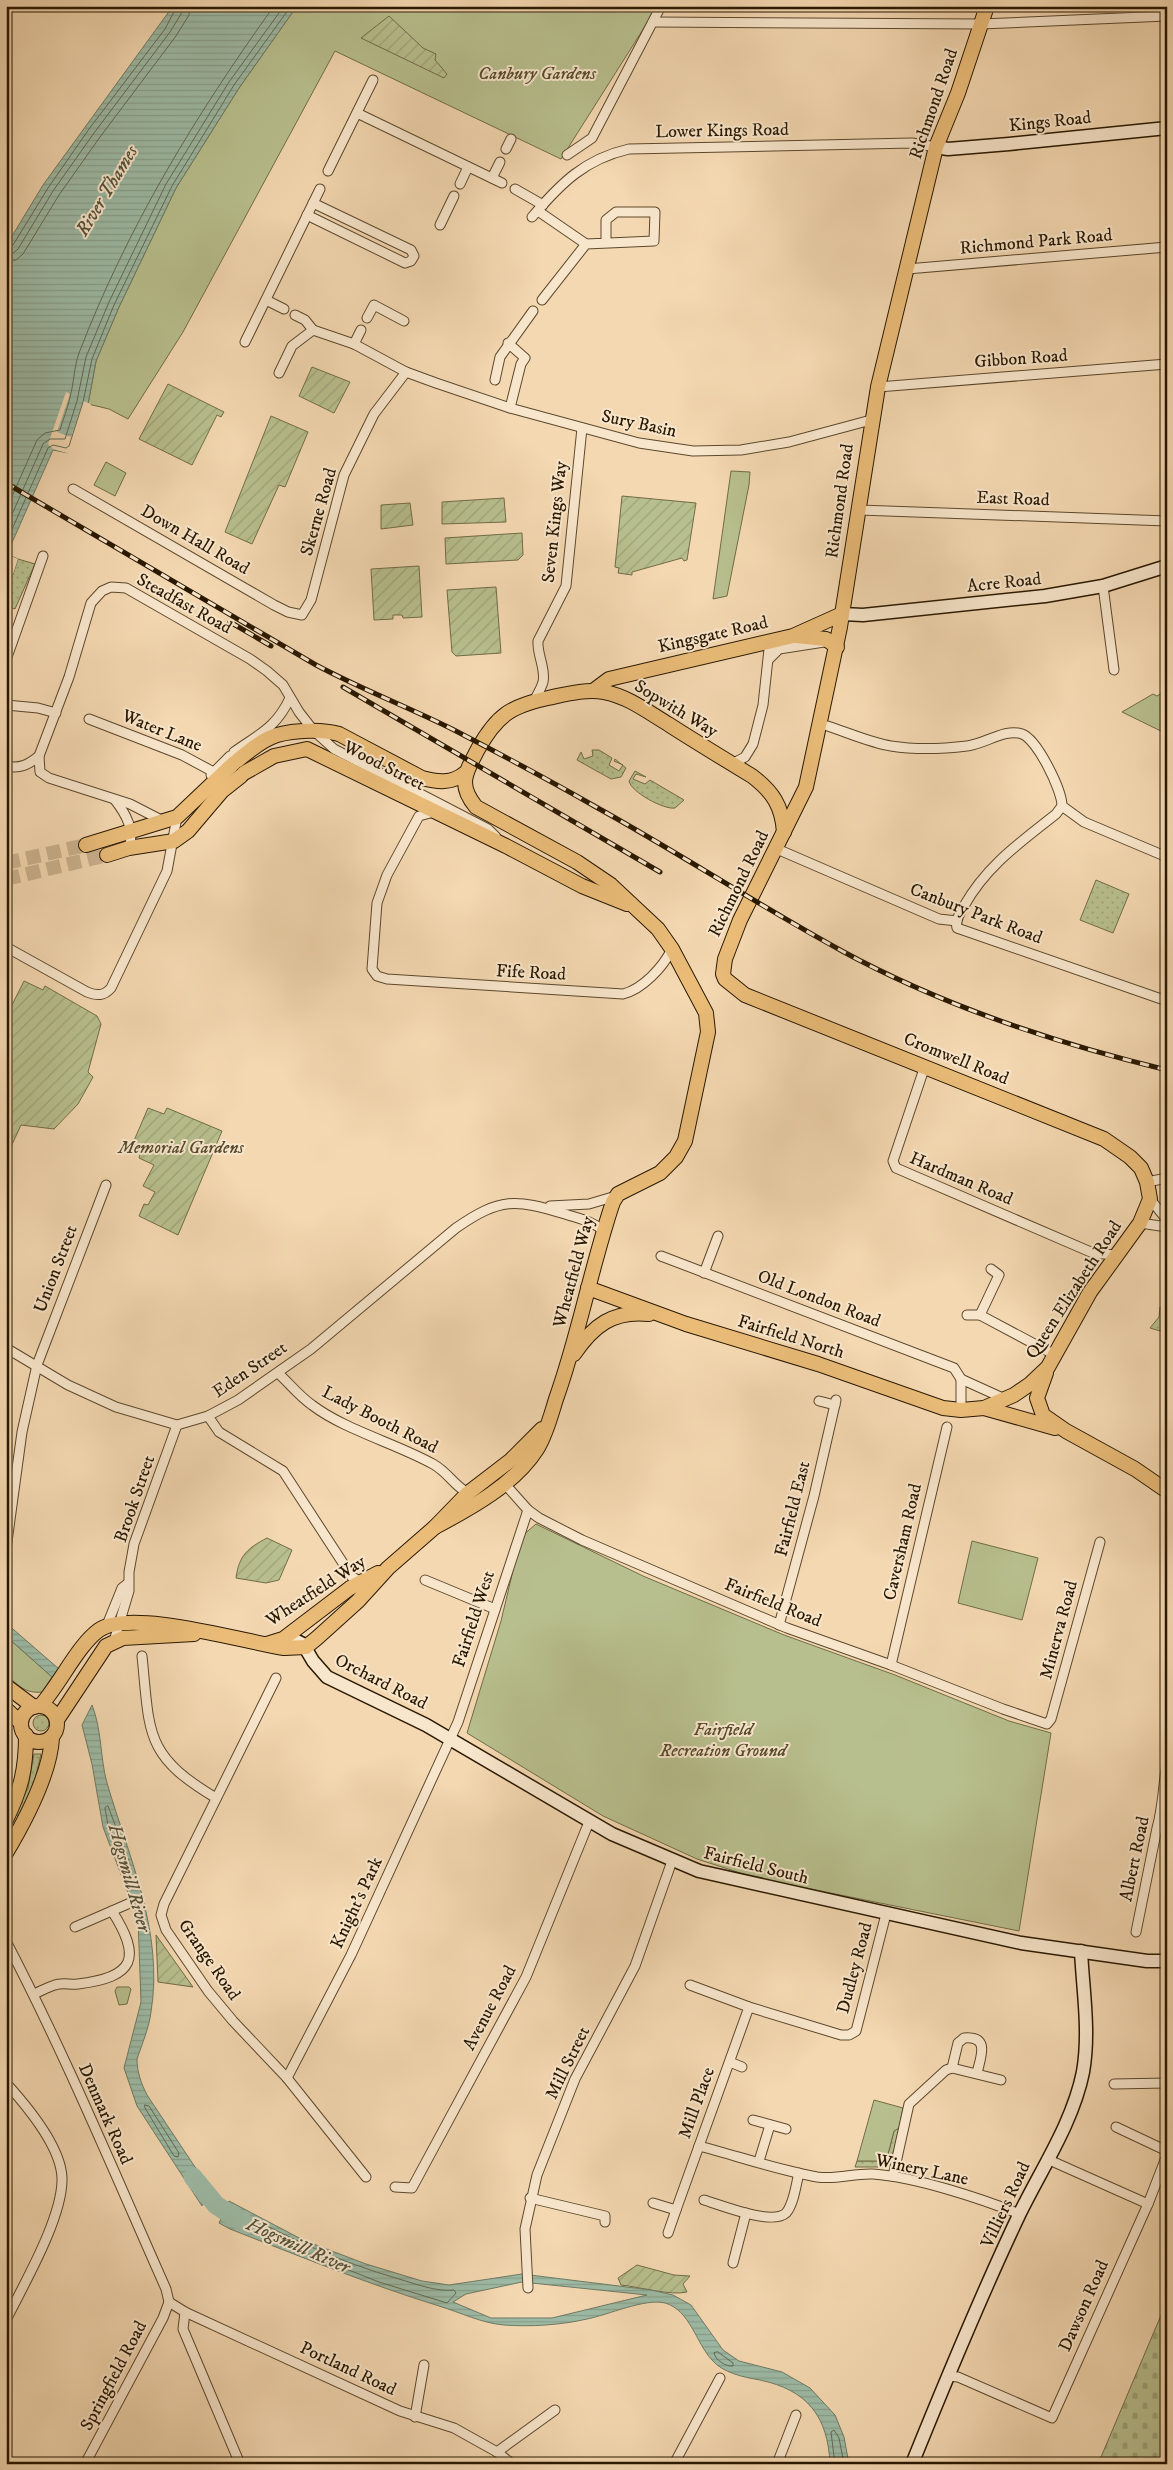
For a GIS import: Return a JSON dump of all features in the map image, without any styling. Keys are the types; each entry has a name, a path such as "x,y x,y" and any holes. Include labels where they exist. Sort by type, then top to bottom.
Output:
{"main road":[{"name":"Richmond Road","path":"736,990 723,974 724,959 740,920 777,849 806,787 821,724 831,643 842,614 871,420 878,387 936,147 987,6"},
{"name":"Kingsgate Road","path":"593,691 609,678 793,636 842,614"},
{"path":"793,636 831,643"},
{"name":"Sopwith Way","path":"465,774 496,721 506,712 534,701 579,691 606,692 635,704 769,788 780,810 784,833"},
{"path":"86,845 175,817 234,758 277,735 313,730 339,734 422,778 435,782 451,781 465,774 466,793 476,807 577,862 611,885 632,906"},
{"name":"Wood Street","path":"174,841 188,832 222,791 242,774 274,756 307,749 506,846 582,886 632,906 658,929 672,949 700,999 706,1013 708,1032 684,1141 676,1157 660,1173 616,1196"},
{"path":"107,855 129,848 174,841"},
{"name":"Cromwell Road","path":"736,990 1104,1139 1130,1157 1141,1168 1147,1182"},
{"path":"1147,1182 1150,1199"},
{"name":"Wheatfield Way","path":"435,1527 466,1511 504,1484 537,1450 571,1358 588,1288 616,1196"},
{"name":"Queen Elizabeth Road","path":"984,1408 1027,1387 1048,1367 1090,1292 1140,1223 1150,1199"},
{"name":"Fairfield North","path":"588,1288 662,1316 818,1364 943,1408 961,1410 984,1408"},
{"name":"Wheatfield Way","path":"571,1358 588,1334 601,1324 628,1314 662,1316"},
{"path":"1048,1367 1038,1395 1038,1406 1043,1415 1066,1431 1122,1461 1167,1491"},
{"path":"984,1408 1066,1431"},
{"name":"Wheatfield Way","path":"264,1645 283,1639 359,1583 388,1568 435,1527 468,1493 511,1460 547,1424"},
{"name":"Wheatfield Way","path":"114,1623 144,1622 294,1649 306,1647 358,1602 359,1583"},
{"path":"6,1820 22,1784 26,1765 23,1729 26,1712 37,1706 55,1690 90,1638 114,1623"},
{"name":"Wheatfield Way","path":"114,1641 122,1638 177,1637 203,1633"},
{"path":"56,1720 99,1653 114,1641"},
{"path":"6,1686 37,1706 50,1708 56,1720 56,1732 52,1738 50,1756 38,1788 6,1853"},
{"path":"6,1709 23,1729 37,1741 52,1738"}],"street":[{"path":"567,154 592,138 661,6"},
{"path":"653,22 981,24 1167,16"},
{"path":"328,171 373,80"},
{"path":"357,113 502,183"},
{"name":"Kings Road","path":"936,147 948,149 1009,144 1167,128"},
{"path":"506,149 511,139"},
{"name":"Lower Kings Road","path":"538,211 582,167 605,154 629,149 905,143 936,147"},
{"path":"492,178 500,162"},
{"path":"460,184 468,167"},
{"path":"245,342 320,189"},
{"path":"515,189 538,211 586,244 654,241 655,212 616,212 606,220 606,243"},
{"path":"440,225 454,196"},
{"path":"307,215 405,263 411,261 414,256 411,250 313,202"},
{"path":"542,300 586,244"},
{"name":"Richmond Park Road","path":"907,269 1167,248"},
{"path":"266,300 284,309"},
{"path":"367,318 374,305 404,321"},
{"path":"495,380 500,357 508,343 533,311"},
{"path":"279,374 292,346 313,330 305,320 295,315"},
{"name":"Sury Basin","path":"313,330 354,344 406,372 510,408 639,443 693,451 741,450 789,442 871,420"},
{"path":"354,344 361,330"},
{"path":"508,343 525,358 521,364 510,408"},
{"name":"Gibbon Road","path":"878,387 1167,364"},
{"name":"Skerne Road","path":"302,615 311,600 344,475 374,414 406,372"},
{"name":"Seven Kings Way","path":"534,701 544,675 537,649 538,641 566,586 582,428"},
{"name":"Down Hall Road","path":"73,489 274,605 288,612 302,615"},
{"name":"East Road","path":"858,510 1167,521"},
{"path":"6,660 42,556"},
{"name":"Acre Road","path":"842,614 863,615 1045,596 1103,586 1167,566"},
{"path":"1103,586 1114,670"},
{"name":"Steadfast Road","path":"39,756 70,677 91,603 102,591 111,587 126,588 250,659 283,686 290,698"},
{"path":"732,764 750,751 764,698 769,649 774,640"},
{"name":"Kingsgate Road","path":"769,659 776,650 831,643"},
{"path":"234,758 282,716 290,698"},
{"name":"Wood Street","path":"290,698 313,730 334,749 488,829 506,846"},
{"path":"6,705 31,706 56,713"},
{"name":"Water Lane","path":"89,719 182,755 218,774"},
{"path":"821,724 889,746 941,749 973,746 1008,733 1026,735 1039,750 1058,789 1062,806 1084,822 1167,857"},
{"path":"6,766 16,768 28,765 39,756"},
{"path":"7,949 96,996 107,993 167,871 174,841 175,817 49,778 40,772 39,756"},
{"path":"116,800 131,831 129,848"},
{"path":"957,921 979,881 998,861 1056,814 1062,806"},
{"name":"Fife Road","path":"435,812 419,816 383,885 377,902 372,969 377,976 387,979 616,994 628,992 640,985 665,962 672,949"},
{"name":"Canbury Park Road","path":"777,849 939,919 957,921 957,928 1167,1001"},
{"name":"Hardman Road","path":"924,1066 893,1161 896,1168 1084,1250 1101,1255 1115,1255"},
{"path":"1147,1182 1167,1178"},
{"name":"Union Street","path":"6,1549 22,1432 37,1365 106,1185"},
{"path":"544,1207 589,1204 616,1196"},
{"path":"1150,1199 1167,1220"},
{"name":"Eden Street","path":"177,1425 208,1416 278,1373 312,1349 456,1228 480,1211 507,1203 544,1207"},
{"path":"544,1207 584,1219 604,1231"},
{"path":"1140,1223 1167,1227"},
{"path":"704,1273 718,1236"},
{"name":"Old London Road","path":"661,1256 954,1368 961,1379 1005,1399"},
{"path":"980,1315 999,1275 991,1269"},
{"path":"968,1315 980,1315 1055,1355"},
{"path":"6,1348 68,1385 116,1407 177,1425"},
{"name":"Lady Booth Road","path":"278,1373 312,1405 448,1473 456,1485 468,1493"},
{"path":"961,1379 961,1410"},
{"name":"Fairfield East","path":"779,1625 814,1496 836,1402 820,1401"},
{"path":"208,1416 219,1432 283,1470 359,1583"},
{"name":"Brook Street","path":"114,1623 129,1590 127,1584 140,1524 177,1425"},
{"name":"Caversham Road","path":"891,1665 946,1427"},
{"name":"Fairfield Road","path":"504,1484 528,1510 539,1518 582,1540 779,1625 1047,1724"},
{"name":"Fairfield West","path":"450,1738 528,1510"},
{"name":"Minerva Road","path":"1047,1724 1051,1719 1100,1542"},
{"path":"426,1580 495,1609"},
{"name":"Brook Street","path":"114,1623 122,1588 127,1584"},
{"path":"114,1623 114,1641"},
{"path":"283,1639 300,1642 306,1647"},
{"name":"Orchard Road","path":"306,1647 313,1662 327,1677 376,1698 450,1738"},
{"path":"142,1656 150,1727 156,1746 170,1764 188,1781 216,1798"},
{"name":"Grange Road","path":"276,1678 164,1904 161,1916 166,1930 208,1991 233,2021 287,2078 366,2177"},
{"name":"Fairfield South","path":"450,1738 589,1822 672,1861 699,1871 1021,1943 1147,1961 1167,1961"},
{"name":"Knight's Park","path":"287,2078 295,2067 351,1955 450,1738"},
{"name":"Albert Road","path":"1136,1932 1153,1847 1164,1816 1162,1794 1167,1764"},
{"name":"Avenue Road","path":"395,2187 412,2188 518,1992 538,1952 589,1822"},
{"name":"Mill Street","path":"527,2282 525,2229 530,2198 551,2137 575,2079 635,1966 672,1861"},
{"path":"75,1927 130,1903"},
{"path":"34,1994 57,1984 90,1982 119,1974 126,1968 131,1959 130,1945 112,1912"},
{"name":"Dudley Road","path":"749,2007 841,2035 849,2035 856,2031 886,1914"},
{"name":"Denmark Road","path":"6,1941 34,1994 166,2288 169,2302"},
{"name":"Villiers Road","path":"912,2464 947,2376 1020,2214 1070,2113 1082,2074 1086,2047 1081,1951"},
{"path":"690,1984 749,2007"},
{"name":"Mill Place","path":"668,2233 749,2007"},
{"path":"952,2068 958,2043 964,2038 973,2037 979,2041 983,2049 977,2073"},
{"path":"730,2062 742,2067"},
{"path":"893,2176 909,2104 946,2070 952,2068 1001,2080"},
{"path":"6,2083 25,2104 42,2129 54,2152 62,2176 61,2190 52,2221 35,2264 6,2320"},
{"path":"1114,2084 1167,2083"},
{"path":"753,2120 786,2129"},
{"path":"759,2161 770,2125"},
{"path":"1116,2126 1167,2151"},
{"name":"Winery Lane","path":"699,2146 799,2173 833,2178 864,2174 893,2176 989,2202 1020,2214"},
{"path":"1048,2159 1148,2204 1167,2156"},
{"path":"704,2200 746,2213 776,2218 785,2213 790,2205 799,2173"},
{"path":"530,2198 606,2216 605,2222"},
{"path":"653,2203 676,2210"},
{"name":"Dawson Road","path":"947,2376 958,2377 1052,2418 1148,2204"},
{"path":"733,2263 746,2213"},
{"name":"Portland Road","path":"169,2302 185,2312 415,2417 454,2428 497,2452 512,2464"},
{"name":"Springfield Road","path":"85,2464 163,2318 169,2302"},
{"path":"185,2312 183,2328 240,2464"},
{"path":"415,2417 424,2365"},
{"path":"674,2464 720,2378"},
{"path":"497,2452 555,2410"},
{"path":"777,2464 796,2415"}],"green space":[{"name":"Canbury Gardens","path":"297,6 656,6 561,159 335,51 183,332 128,419 109,409 88,404 96,361 119,307 176,188 239,88"},
{"path":"389,16 423,48 436,54 435,60 447,74 444,78 361,38"},
{"path":"312,367 350,382 334,413 299,396"},
{"path":"168,384 224,412 221,417 217,415 192,465 139,439"},
{"path":"271,416 308,432 285,487 279,485 252,544 225,532"},
{"path":"106,462 126,473 115,496 94,485"},
{"path":"731,471 750,472 749,485 727,596 713,599"},
{"path":"622,496 696,503 687,560 684,561 682,558 632,572 632,575 618,573 619,568 615,567"},
{"path":"504,498 506,522 442,524 442,502"},
{"path":"410,503 413,525 381,529 381,505"},
{"path":"522,533 523,555 518,560 446,564 445,538"},
{"path":"18,559 35,564 15,609 6,606 6,595"},
{"path":"419,566 422,617 403,618 402,615 393,615 393,619 374,620 371,569"},
{"path":"496,587 501,653 456,656 452,652 447,590"},
{"path":"1167,690 1167,734 1122,712 1153,694 1157,696"},
{"path":"592,750 599,750 612,758 609,765 619,771 623,765 626,768 621,777 611,779 577,760 581,752 584,759 593,756"},
{"path":"635,771 646,777 636,774 633,779 645,784 650,780 684,800 675,808 670,808 642,795 635,790 629,781"},
{"path":"1096,880 1129,894 1113,933 1080,920"},
{"path":"24,981 43,990 45,986 97,1016 101,1024 88,1072 93,1077 78,1104 54,1129 21,1125 10,1149 6,1148 6,1017"},
{"name":"Memorial Gardens","path":"148,1108 164,1114 167,1108 222,1131 178,1235 139,1216 144,1204 148,1205 155,1192 143,1186 154,1165 139,1158 142,1148 133,1143"},
{"path":"1160,1307 1167,1308 1167,1333 1150,1328 1159,1317"},
{"name":"Fairfield Recreation Ground","path":"536,1524 643,1576 784,1635 895,1675 1009,1721 1051,1733 1019,1931 756,1878 697,1859 603,1816 467,1733 501,1621 521,1537"},
{"path":"267,1538 292,1550 279,1580 266,1583 236,1578 239,1563 245,1553"},
{"path":"972,1541 1038,1558 1022,1620 958,1603"},
{"path":"8,1638 52,1677 42,1692 26,1690 6,1674"},
{"path":"41,1715 49,1723 41,1731 33,1723"},
{"path":"34,1754 41,1754 34,1784 19,1816 15,1814 28,1788"},
{"path":"156,1935 193,1987 158,1982"},
{"path":"117,1987 129,1987 131,1989 127,2004 119,2005 115,1991"},
{"path":"874,2100 903,2108 899,2128 894,2131 887,2158 881,2161 857,2161"},
{"path":"899,2128 892,2161 882,2167 855,2167 857,2161 881,2161 889,2151 894,2131"},
{"path":"637,2265 674,2275 690,2276 683,2284 687,2292 664,2292 621,2285 618,2278"},
{"path":"1167,2301 1167,2464 1098,2464 1104,2450"}],"water":[{"name":"River Thames","path":"173,6 297,6 239,88 176,188 119,307 96,361 88,404 68,453 53,450 7,554 18,559 6,595 6,246 43,185"},
{"path":"6,1623 59,1669 52,1677 6,1636"},
{"path":"92,1705 98,1724 107,1783 142,1896 149,1924 153,1953 154,1982 151,2012 137,2059 139,2073 147,2095 211,2191 202,2206 137,2106 124,2068 141,2002 138,1919 103,1827 92,1764 82,1725"},
{"path":"229,2201 303,2240 366,2264 422,2281 449,2285 522,2274 651,2290 673,2295 691,2305 723,2350 739,2361 782,2372 810,2388 835,2415 844,2437 849,2464 830,2464 825,2432 812,2408 802,2398 776,2385 740,2376 722,2368 706,2353 681,2312 665,2303 647,2303 596,2317 556,2324 525,2326 496,2324 360,2279 230,2229 219,2223","holes":["522,2282 647,2295 552,2318 491,2318 453,2302 466,2294"]}],"pier":[{"path":"66,392 70,394 57,432 71,437 83,401 91,404 75,450 70,454 53,449 48,444"},
{"path":"6,554 18,559 6,595"}],"waterway":[{"name":"Hogsmill River","path":"193,2177 216,2205 247,2225"}],"tunnel":[{"path":"6,863 86,845"},
{"path":"6,879 107,855"}],"railway":[{"path":"6,483 316,665 454,730 525,768 627,825 842,951 880,971 960,1006 1000,1021 1083,1048 1167,1070"},
{"path":"230,622 271,646"},
{"path":"343,687 660,872"}]}
